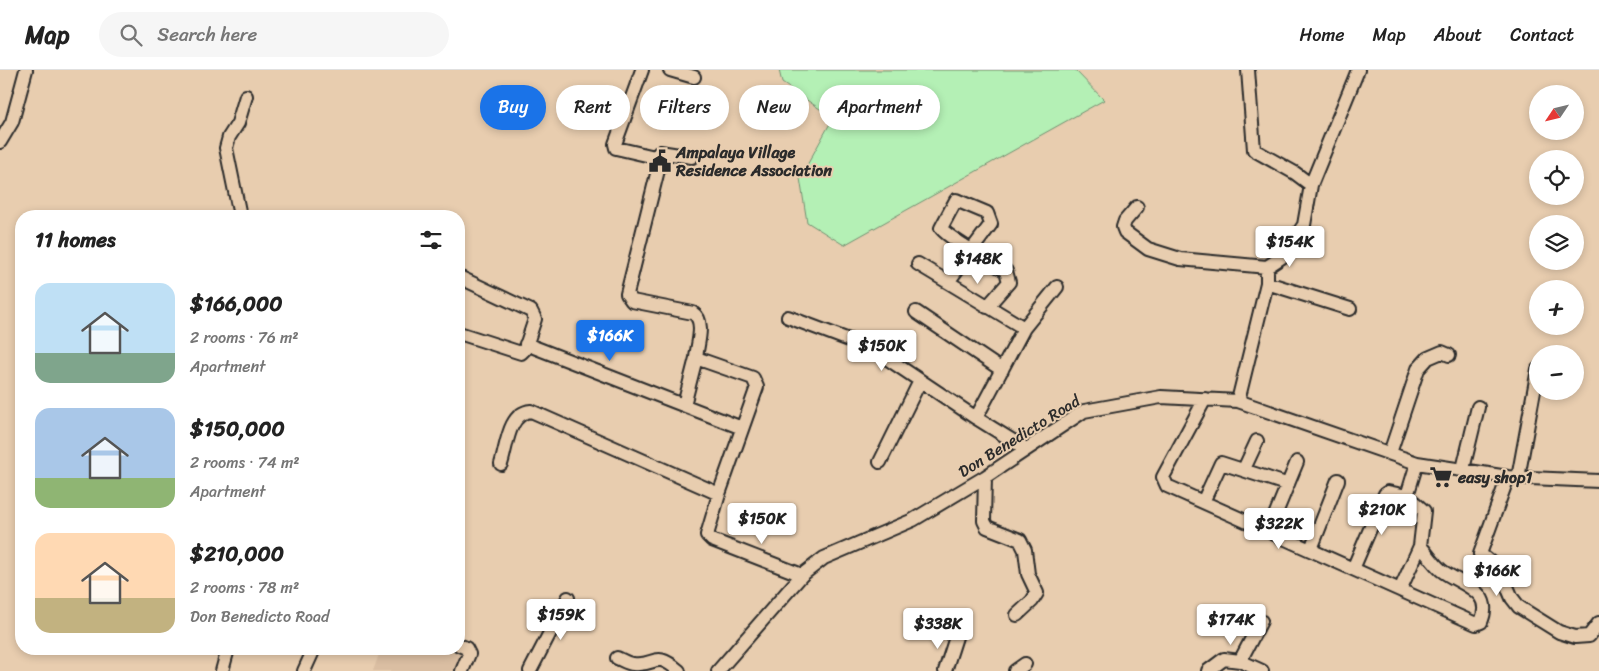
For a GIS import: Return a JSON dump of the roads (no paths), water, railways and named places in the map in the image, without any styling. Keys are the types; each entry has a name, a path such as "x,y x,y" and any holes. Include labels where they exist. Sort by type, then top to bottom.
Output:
{"street":[{"path":"0,142 12,122 26,70"},
{"path":"642,70 615,144 619,150 655,157"},
{"path":"670,70 694,77"},
{"path":"1248,70 1254,150 1295,173 1311,186"},
{"path":"1137,207 1123,226 1125,232 1148,249 1180,259 1267,267 1282,257 1304,225 1311,186 1358,70"},
{"path":"239,210 226,148 229,137 238,123 246,96"},
{"path":"655,157 660,152 667,151 692,157"},
{"path":"655,157 659,166 627,294 632,301 693,313 698,316 700,323 696,358 684,406"},
{"path":"948,282 971,248 1009,276 1009,282 987,307"},
{"path":"918,264 1024,328"},
{"path":"1238,401 1267,284 1267,267"},
{"path":"465,280 531,311 534,319 521,353 465,334"},
{"path":"1267,284 1350,309"},
{"path":"976,418 1024,328 1057,287"},
{"path":"916,312 1002,370"},
{"path":"788,317 873,349 1026,449"},
{"path":"526,344 742,428"},
{"path":"1390,453 1418,369 1428,358 1442,352 1449,355"},
{"path":"696,358 753,378 757,387 719,494 707,535 712,540 802,575"},
{"path":"880,462 920,380"},
{"name":"Don Benedicto Road","path":"720,670 802,575 824,558 913,520 985,477 1084,411 1098,407 1161,397 1238,401 1417,463 1513,477 1599,481"},
{"path":"1205,399 1163,477 1167,486 1476,624 1481,622 1485,612 1484,600 1441,569 1420,546"},
{"path":"1531,400 1513,477 1480,554 1500,570 1515,604 1559,632 1575,637 1589,636 1599,623"},
{"path":"1463,469 1478,407"},
{"path":"501,464 515,418 521,412 531,411 719,494"},
{"path":"1244,469 1257,441"},
{"path":"1269,530 1286,484 1297,462"},
{"path":"1203,502 1221,463 1286,484"},
{"path":"1407,496 1417,463"},
{"path":"985,477 984,521 987,527 1020,540 1025,550 1028,574 1037,593 1032,601 1017,615"},
{"path":"1311,549 1338,480"},
{"path":"1353,569 1384,494 1388,492 1407,496 1420,505 1424,511 1420,546 1400,590"},
{"path":"530,671 568,598"},
{"path":"1240,662 1261,621"},
{"path":"945,671 956,637"},
{"path":"462,671 469,654 465,648"},
{"path":"222,671 226,655"},
{"path":"304,671 311,655"},
{"path":"617,658 634,665 656,659 665,660 679,671"},
{"path":"1208,671 1224,659 1240,662 1262,671"}],"place":[{"name":"Ampalaya Village Residence Association","path":"660,161"},
{"name":"easy shop1","path":"1441,477"}]}
